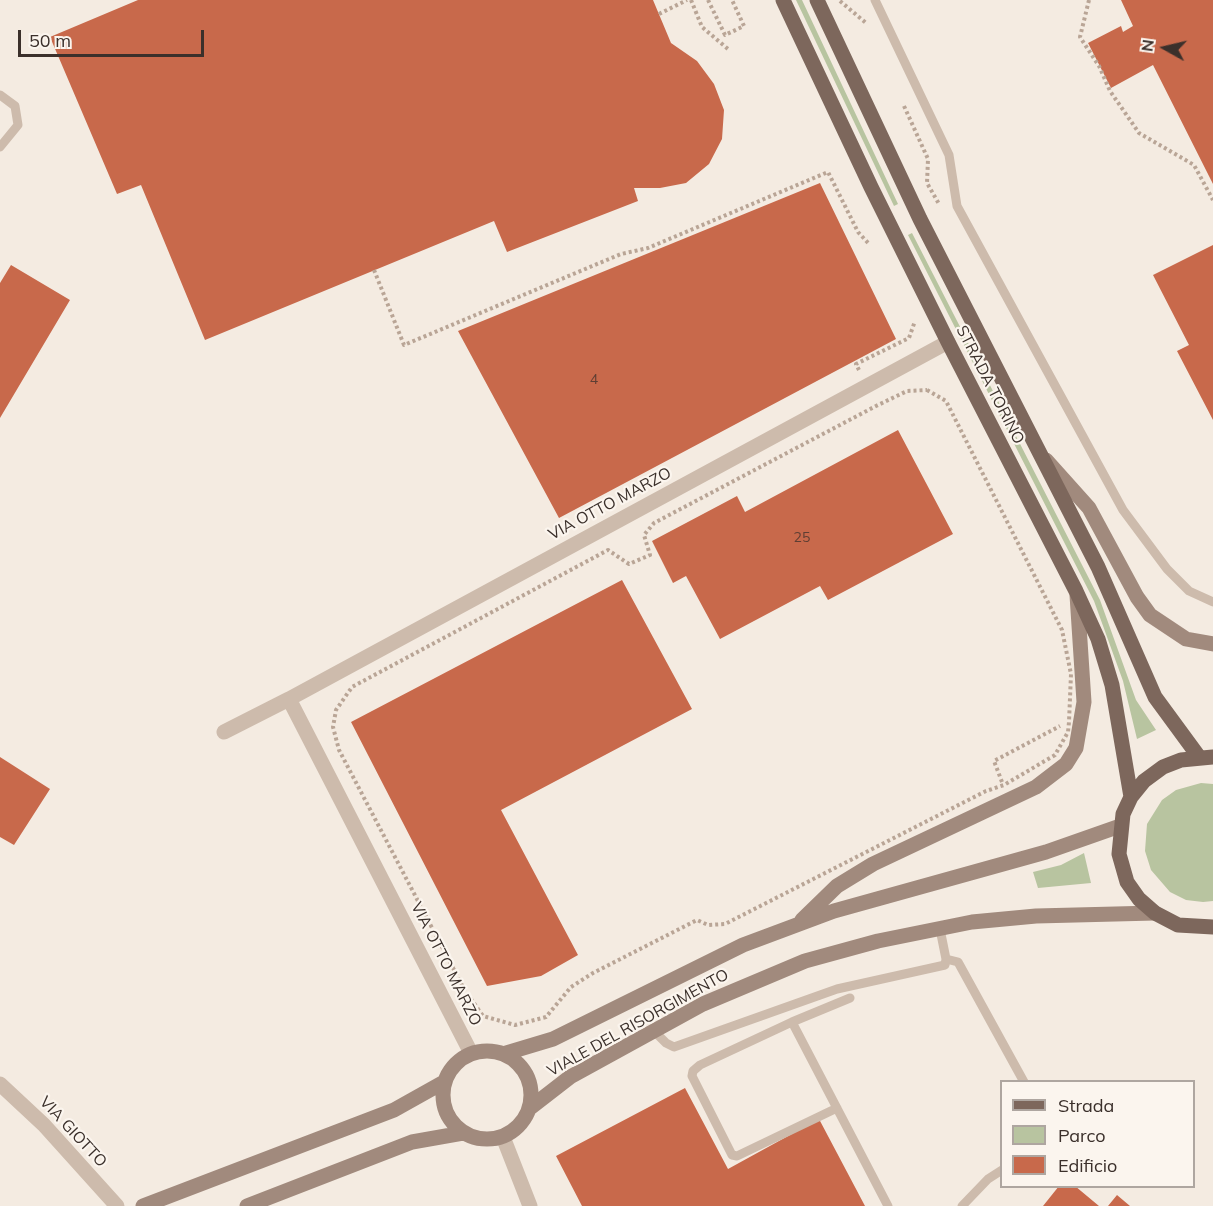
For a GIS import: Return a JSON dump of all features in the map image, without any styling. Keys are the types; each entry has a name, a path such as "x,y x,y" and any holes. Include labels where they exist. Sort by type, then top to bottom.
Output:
{"main road":[{"name":"STRADA TORINO","path":"783,0 948,342 1076,591 1098,639 1112,685 1131,797"},
{"name":"STRADA TORINO","path":"817,0 920,219 1098,567 1155,697 1206,757"},
{"path":"1206,757 1181,760 1163,767 1144,781 1131,797 1120,826 1119,854 1127,882 1139,899 1155,913 1178,925 1210,931"}],"street":[{"name":"VIA OTTO MARZO","path":"224,732 290,699 948,342"},
{"path":"1043,457 1089,508 1137,597 1150,615 1186,639 1213,644"},
{"path":"798,925 837,886 873,864 1036,787 1066,764 1076,748 1084,702 1076,591"},
{"name":"VIA OTTO MARZO","path":"290,699 471,1053"},
{"name":"VIALE DEL RISORGIMENTO","path":"503,1054 553,1039 743,945 834,911 1046,852 1120,826"},
{"name":"VIALE DEL RISORGIMENTO","path":"530,1108 570,1077 703,1004 805,961 878,941 972,922 1036,916 1155,913"},
{"path":"489,1051 503,1054 523,1070 531,1095 530,1108 524,1120 502,1137 475,1139 463,1133 452,1123 445,1111 442,1096 444,1082 459,1060 471,1053 489,1051"},
{"path":"143,1206 394,1110 444,1082"},
{"name":"VIA GIOTTO","path":"0,1084 44,1125 117,1206"},
{"path":"247,1206 412,1142 463,1133"},
{"path":"502,1137 530,1206"}],"lane":[{"path":"875,0 948,155 957,206 1123,510 1167,570 1189,591 1213,603"},
{"path":"0,95 15,106 18,125 0,147"},
{"path":"654,1031 666,1043 674,1047 837,988 945,965 946,958 940,929"},
{"path":"946,958 958,962 1022,1080"},
{"path":"837,1108 738,1156 732,1155 692,1081 693,1071 700,1065 792,1022 850,998"},
{"path":"792,1022 888,1206"},
{"path":"962,1206 988,1179 1000,1171"}],"path":[{"path":"659,14 689,0 702,27 728,49"},
{"path":"708,0 725,35 744,26 732,0"},
{"path":"1089,0 1080,37 1099,66 1110,91 1138,133 1194,165 1213,200"},
{"path":"374,270 404,345 621,254 648,248 828,172 858,232 869,244"},
{"path":"927,390 946,401 1062,630 1071,674 1069,722 994,761 1004,785 986,791 725,924 708,925 697,920 578,982 546,1017 515,1025 483,1016 464,989 339,750 333,727 336,710 352,687 608,550 629,564 650,555 644,535 654,523 876,406 907,391 927,390"}],"green space":[{"path":"796,0 802,0 898,204 894,206"},
{"path":"912,233 1100,600 1136,700 1156,730 1137,739 1123,681 1094,601 908,235"},
{"path":"1201,783 1213,784 1213,901 1203,902 1186,900 1170,892 1151,870 1145,851 1147,824 1162,800 1176,790"},
{"path":"1084,853 1091,883 1038,888 1033,872 1061,865"}],"building":[{"path":"138,0 653,0 671,43 697,61 714,84 724,110 722,139 709,164 686,183 660,188 634,188 638,201 507,252 494,221 205,340 141,185 117,194 50,37"},
{"path":"1121,0 1213,0 1213,184 1153,65 1111,88 1088,43 1121,26 1123,32 1133,26"},
{"path":"820,183 896,339 559,518 458,331"},
{"path":"1213,245 1213,420 1177,351 1189,345 1153,275"},
{"path":"11,265 70,300 0,418 0,283"},
{"path":"898,430 953,534 828,600 820,586 720,639 686,576 673,583 652,541 737,496 745,512"},
{"path":"622,580 692,709 501,810 578,955 541,976 487,986 351,722"},
{"path":"0,757 50,789 14,845 0,837"},
{"path":"685,1088 728,1169 819,1119 865,1206 582,1206 556,1156"},
{"path":"1057,1188 1077,1188 1099,1206 1043,1206"},
{"path":"1117,1195 1130,1206 1108,1206"}]}
